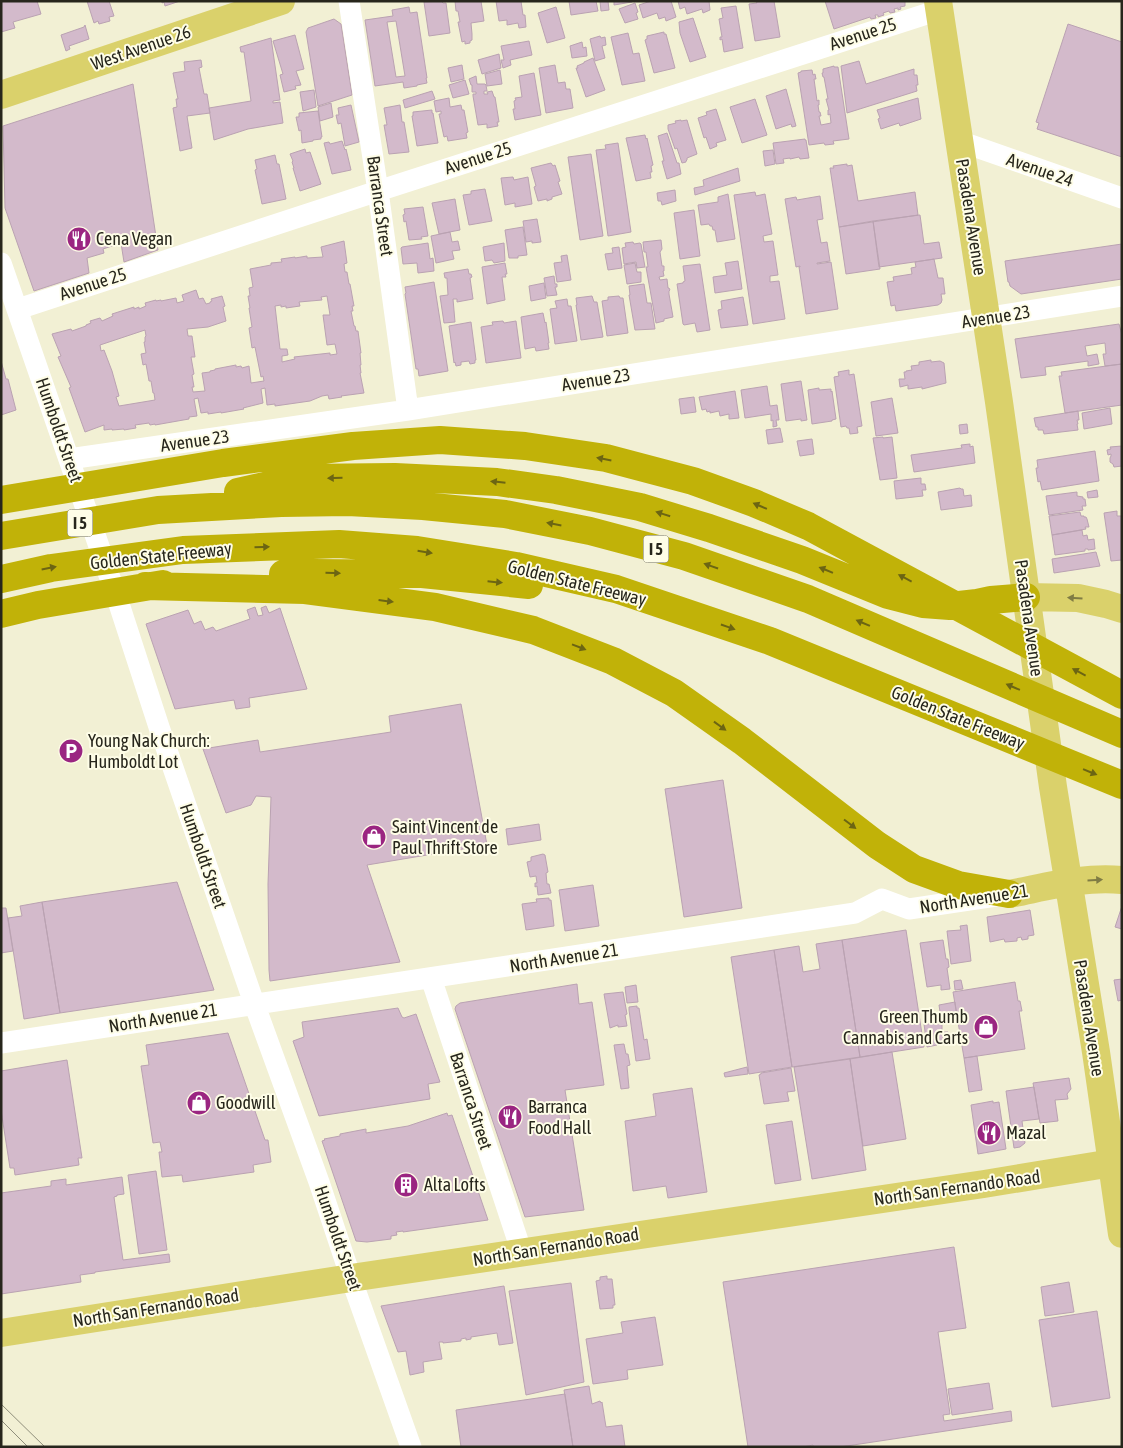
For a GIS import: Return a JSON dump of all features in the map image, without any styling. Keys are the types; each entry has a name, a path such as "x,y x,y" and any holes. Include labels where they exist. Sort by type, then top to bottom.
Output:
{"highway":[{"path":"1,500 223,463 353,446 430,440 525,446 606,458 693,481 754,503 808,526 1122,695"},
{"path":"158,510 300,478 395,477 497,482 556,490 640,507 802,560 888,595 923,604 950,606 977,604 991,600 1027,608"},
{"name":"I 5","path":"1,536 158,510 281,503 348,502 423,506 506,514 590,531 684,556 808,600 1122,734"},
{"name":"Golden State Freeway","path":"1,579 51,568 183,550 339,544 417,550 516,566 616,589 770,641 1122,785"},
{"path":"1,614 38,605 207,577 314,573 422,574 521,585 616,589"},
{"path":"145,586 305,590 435,607 533,630 613,661 674,693 742,741 877,845 914,869 958,885 1009,894"}],"main road":[{"name":"West Avenue 26","path":"1,95 281,1"},
{"name":"Pasadena Avenue","path":"938,5 999,402 1053,788 1095,1047 1117,1163 1122,1234"},
{"path":"1027,608 1078,598 1122,609"},
{"name":"North Avenue 21","path":"1009,894 1068,882 1122,880"},
{"name":"North San Fernando Road","path":"1,1333 351,1278 1117,1163"}],"street":[{"name":"Barranca Street","path":"349,1 378,190 408,410"},
{"name":"Avenue 25","path":"18,309 938,5"},
{"name":"Avenue 24","path":"959,141 1122,198"},
{"name":"Humboldt Street","path":"1,263 254,1004 319,1182 411,1447"},
{"name":"Avenue 23","path":"69,459 408,410 1122,296"},
{"name":"North Avenue 21","path":"1,1043 855,913 882,899 909,909 1009,894"},
{"name":"Barranca Street","path":"431,978 522,1253"}],"building":[{"path":"1,1 37,1 41,14 13,22 15,28 1,32"},
{"path":"87,1 109,1 114,16 109,17 110,21 99,24 98,21 94,23"},
{"path":"162,1 180,1 165,6"},
{"path":"441,1 446,3 450,33 429,36 424,2"},
{"path":"455,1 481,1 484,21 471,23 472,40 470,43 465,44 465,41 462,42"},
{"path":"496,1 521,1 526,27 519,28 518,23 507,25 507,20 499,21"},
{"path":"569,1 596,1 598,11 571,15"},
{"path":"600,1 608,1 609,10 601,11"},
{"path":"614,1 632,1 632,2 614,5"},
{"path":"651,1 671,1 676,17 666,21 665,17 659,19 657,13 643,18 639,5"},
{"path":"678,1 709,1 710,10 703,13 702,9 687,14 685,7 680,9"},
{"path":"756,1 774,1 780,37 755,41 749,4 757,3"},
{"path":"825,1 905,1 905,6 900,7 901,9 898,10 898,8 894,9 895,12 890,13 889,11 878,17 878,15 875,15 876,18 871,19 870,17 834,29"},
{"path":"635,3 638,19 625,23 619,9"},
{"path":"736,6 743,48 724,52 722,39 720,40 720,37 722,37 719,19 723,18 721,8"},
{"path":"409,7 410,13 417,12 427,83 404,88 403,82 375,86 365,20 393,16 392,10","holes":["396,21 405,76 396,77 387,22"]},
{"path":"556,7 565,38 547,43 538,13"},
{"path":"693,18 706,57 690,62 680,33 679,22"},
{"path":"334,19 341,24 352,95 318,106 306,32 308,28"},
{"path":"1068,24 1122,42 1122,157 1037,129 1039,123 1036,122"},
{"path":"85,25 89,39 69,46 70,49 66,51 61,35"},
{"path":"664,32 675,68 654,73 645,40 647,36"},
{"path":"628,33 633,54 639,53 645,81 622,85 611,37"},
{"path":"295,35 304,69 296,71 301,85 295,86 296,89 284,92 280,75 283,74 273,41"},
{"path":"600,36 601,38 605,37 606,45 602,46 605,58 595,61 590,39"},
{"path":"271,38 280,100 273,101 273,103 280,102 283,123 248,129 214,140 209,108 251,101 244,52 241,52 240,47"},
{"path":"529,41 532,55 510,60 511,65 503,68 501,60 504,60 501,46"},
{"path":"582,42 583,48 586,47 587,56 572,58 570,46"},
{"path":"499,54 501,68 482,74 478,60"},
{"path":"593,58 605,90 586,97 576,68"},
{"path":"201,60 202,67 199,68 204,94 207,94 210,113 187,116 192,148 180,151 173,108 177,107 176,99 178,99 173,73 185,71 184,62"},
{"path":"859,61 866,84 914,69 914,75 917,75 917,91 847,113 841,66"},
{"path":"462,65 464,79 451,82 448,68"},
{"path":"555,65 558,83 565,82 566,89 570,89 573,108 546,113 539,68"},
{"path":"834,66 838,67 849,139 833,141 834,144 809,145 798,73 812,70 813,75 815,74 816,79 814,79 817,101 819,100 821,125 831,123 830,114 828,115 829,110 826,99 828,99 822,73 823,69"},
{"path":"500,70 502,84 487,86 485,74"},
{"path":"534,73 541,115 515,120 514,101 516,100 515,98 522,97 519,76"},
{"path":"476,76 477,84 486,85 487,91 484,91 484,94 492,91 495,97 498,126 487,128 487,124 478,125 473,96 476,92 472,92 472,85 469,79"},
{"path":"465,80 469,94 453,98 449,85"},
{"path":"133,84 158,250 124,262 121,243 103,249 104,253 87,258 89,273 34,291 5,208 3,126"},
{"path":"786,89 796,126 792,127 791,124 776,129 766,96"},
{"path":"314,90 316,107 303,111 300,92"},
{"path":"432,91 435,99 405,108 403,100"},
{"path":"449,98 450,107 461,105 462,110 464,110 468,132 466,133 467,138 448,141 447,136 444,137 439,114 441,114 441,111 436,112 434,101"},
{"path":"918,98 921,119 900,126 899,123 881,129 877,110"},
{"path":"755,99 767,135 742,143 730,107"},
{"path":"331,103 333,117 320,121 318,107"},
{"path":"351,105 359,142 345,146 341,123 338,124 336,115 339,115 338,108"},
{"path":"400,105 409,152 389,154 384,125 387,125 384,108"},
{"path":"716,109 726,140 716,143 717,146 710,149 706,137 704,138 698,118 707,115 706,112"},
{"path":"432,110 438,143 417,146 413,112"},
{"path":"318,111 321,139 302,143 301,130 299,131 296,117 299,117 299,113"},
{"path":"681,120 687,120 697,154 687,158 686,162 682,163 668,129 668,125"},
{"path":"667,133 677,163 679,163 681,174 667,179 658,136"},
{"path":"645,135 653,165 651,166 652,172 650,172 651,178 636,181 626,138"},
{"path":"805,139 809,158 783,159 784,163 776,164 773,143"},
{"path":"342,141 351,170 332,174 324,143 329,142 330,144"},
{"path":"618,143 631,232 608,236 596,150 606,149 605,145"},
{"path":"305,149 306,153 310,152 321,184 300,191 290,154"},
{"path":"773,150 775,164 765,166 763,151"},
{"path":"591,154 603,236 580,240 568,157"},
{"path":"275,155 277,164 279,164 286,199 262,204 255,170 257,169 255,160"},
{"path":"551,163 553,166 555,165 562,194 552,197 552,199 547,201 547,199 538,201 531,168"},
{"path":"847,164 847,166 852,165 858,201 915,192 918,215 839,227 830,168"},
{"path":"738,168 740,181 695,195 694,188 704,186 703,180"},
{"path":"513,177 514,180 528,177 532,204 515,207 515,203 505,205 501,178"},
{"path":"485,189 492,221 469,225 463,195 471,194 471,191"},
{"path":"675,190 676,201 662,205 661,201 658,201 657,193"},
{"path":"755,192 756,196 765,194 772,234 763,236 764,242 773,241 778,275 770,276 770,282 779,281 785,319 753,324 734,195"},
{"path":"728,194 735,239 717,242 715,230 713,230 712,226 709,224 701,225 698,205 718,202 718,197"},
{"path":"820,196 823,219 817,220 821,243 827,242 830,261 817,264 831,262 838,309 806,314 800,266 796,267 785,199 796,197 797,200"},
{"path":"455,199 460,230 439,234 432,203"},
{"path":"423,207 428,236 421,237 422,239 409,240 406,221 404,222 404,209"},
{"path":"694,210 700,256 680,259 674,213"},
{"path":"920,215 924,244 939,242 942,258 879,267 873,221"},
{"path":"537,219 541,242 526,242 523,221"},
{"path":"873,221 880,269 846,274 839,227"},
{"path":"523,227 527,255 509,258 505,230"},
{"path":"450,232 452,242 458,241 460,250 452,251 454,259 436,263 431,236"},
{"path":"661,240 662,249 660,252 662,266 664,266 664,276 659,277 660,280 667,279 673,317 656,323 643,242"},
{"path":"344,241 347,263 344,264 345,272 347,272 354,306 352,306 353,311 351,311 354,326 356,331 358,331 361,353 360,373 364,393 329,399 328,395 310,401 275,406 275,404 267,405 265,388 261,389 263,403 244,409 221,413 201,413 198,398 194,399 197,416 189,417 189,419 155,425 150,425 149,423 135,425 136,428 124,430 104,430 104,425 85,432 69,388 71,387 58,357 61,356 52,334 71,329 72,331 86,326 91,323 90,321 100,318 102,321 113,316 112,314 134,307 134,309 139,307 139,309 146,306 145,303 156,300 176,298 177,303 184,301 182,295 196,290 199,299 203,298 206,304 212,301 211,299 222,296 226,321 208,327 187,329 188,336 192,336 195,357 191,357 194,374 192,375 193,392 205,391 202,373 236,365 236,367 241,366 242,368 249,366 251,383 264,381 263,376 261,377 255,347 252,348 249,328 252,327 248,296 250,296 249,288 253,287 250,269 282,262 281,259 307,256 307,258 323,257 321,247","holes":["327,296 330,315 323,315 327,345 335,344 337,354 294,357 295,359 282,362 282,356 288,355 287,349 280,349 275,306 281,305 281,307 286,306 286,308 300,306 299,302 322,300 321,297","145,330 144,342 146,353 141,354 143,365 146,364 155,400 119,406 116,397 119,396 112,371 104,350 101,351 100,345"]},
{"path":"633,242 634,244 641,244 645,267 637,268 636,262 624,264 622,248 626,247 625,243"},
{"path":"428,243 430,259 433,258 434,271 418,273 417,263 403,264 402,247"},
{"path":"504,243 505,261 494,263 492,260 485,261 483,247"},
{"path":"1122,244 1122,279 1021,294 1010,286 1008,282 1005,261"},
{"path":"619,247 622,268 608,270 605,254 613,253 612,248"},
{"path":"567,255 571,280 557,282 554,263 562,262 561,256"},
{"path":"934,259 938,278 943,278 945,294 941,294 941,303 896,311 895,305 891,306 887,282 894,281 893,277 912,274 911,268 916,267 915,262"},
{"path":"738,261 742,289 715,293 713,277 727,275 725,263"},
{"path":"505,263 507,274 505,274 506,277 502,277 505,300 487,304 482,267"},
{"path":"635,263 637,272 641,272 641,282 627,284 624,265"},
{"path":"700,264 710,330 697,332 695,323 683,324 677,284 685,281 683,266"},
{"path":"468,269 472,277 470,278 473,299 457,302 457,299 453,299 455,322 444,323 440,296 448,295 447,278 445,278 444,273"},
{"path":"554,276 555,284 557,284 557,287 555,287 557,295 547,296 544,278"},
{"path":"434,282 448,371 419,376 418,369 416,369 405,287"},
{"path":"544,283 546,298 531,301 529,286"},
{"path":"644,284 647,303 651,303 655,329 635,330 629,286"},
{"path":"592,296 594,302 597,302 603,337 581,340 576,298"},
{"path":"619,296 623,298 628,333 607,336 602,301 608,300 608,297"},
{"path":"743,297 748,325 721,328 718,310 722,309 721,301"},
{"path":"567,299 568,306 571,306 577,341 555,344 550,309 557,308 555,301"},
{"path":"543,313 549,349 536,351 535,347 525,349 521,317"},
{"path":"503,321 504,323 516,321 521,358 486,363 481,327 493,325 492,322"},
{"path":"471,322 475,363 470,364 469,361 461,362 461,365 456,366 449,326"},
{"path":"1119,324 1122,335 1122,364 1105,366 1103,354 1106,354 1105,343 1085,346 1087,356 1097,354 1099,364 1088,366 1088,361 1045,367 1046,375 1021,378 1015,339"},
{"path":"931,360 931,362 940,361 944,363 946,383 922,389 922,387 908,389 908,385 900,387 899,379 905,379 904,372 912,370 911,366 919,365 919,362"},
{"path":"1,361 16,410 1,415"},
{"path":"1122,364 1122,405 1065,413 1059,376 1062,376 1061,372"},
{"path":"849,370 849,375 854,374 862,426 857,427 858,433 850,434 849,428 846,426 841,427 834,377 839,376 838,372"},
{"path":"801,381 807,420 786,421 781,384"},
{"path":"767,386 770,406 777,405 779,420 776,420 777,426 773,427 771,414 745,418 741,390"},
{"path":"819,388 819,390 831,389 836,419 812,424 808,390"},
{"path":"735,391 739,418 729,419 729,414 720,416 719,411 710,413 706,409 702,410 699,397"},
{"path":"694,397 696,412 681,414 679,399"},
{"path":"892,398 898,433 876,436 871,402"},
{"path":"1110,408 1112,424 1084,429 1082,413"},
{"path":"1078,411 1078,430 1044,434 1043,430 1038,430 1038,427 1036,427 1034,418"},
{"path":"967,424 968,433 960,434 959,425"},
{"path":"780,428 783,442 768,444 766,430"},
{"path":"892,437 897,478 880,480 873,438"},
{"path":"812,439 814,454 800,456 797,441"},
{"path":"970,444 970,447 973,446 975,463 914,472 911,455 962,448 961,445"},
{"path":"1122,446 1122,466 1114,467 1110,462 1111,454 1108,455 1107,450 1111,449 1110,447"},
{"path":"1095,451 1099,481 1042,490 1040,481 1038,482 1037,460"},
{"path":"921,478 921,484 925,484 926,490 922,490 923,496 896,499 894,481"},
{"path":"963,489 964,496 971,495 972,506 941,510 938,492"},
{"path":"1097,490 1098,497 1088,498 1087,492"},
{"path":"1077,492 1077,496 1085,499 1086,506 1082,506 1083,510 1049,515 1046,496"},
{"path":"1117,511 1117,516 1122,516 1122,560 1111,561 1104,513"},
{"path":"1080,512 1081,516 1086,517 1089,527 1052,535 1049,516"},
{"path":"1082,530 1083,536 1087,535 1088,540 1094,539 1095,549 1055,555 1052,535"},
{"path":"1096,552 1100,566 1054,573 1052,559"},
{"path":"266,606 269,613 280,608 307,689 249,698 250,707 236,709 234,700 175,709 146,624 188,610 194,624 201,621 205,630 213,627 216,631 250,619 247,610 255,607 258,616 263,615 261,608"},
{"path":"461,704 487,845 367,865 400,962 270,981 268,884 271,797 256,796 251,805 226,813 203,749 258,740 260,752 391,732 389,716"},
{"path":"723,780 742,908 684,917 665,789"},
{"path":"539,824 541,840 508,845 506,829"},
{"path":"545,855 548,872 546,873 547,884 549,884 551,893 538,895 537,886 535,887 535,883 537,883 536,876 530,877 527,862 531,861 531,857"},
{"path":"177,882 214,990 60,1013 42,902"},
{"path":"593,885 599,926 565,931 559,890"},
{"path":"549,898 551,900 554,926 526,930 522,904 537,902 536,899"},
{"path":"42,902 60,1013 24,1019 8,918 22,916 20,906"},
{"path":"1122,906 1122,929 1115,927"},
{"path":"1,908 6,908 13,951 1,953"},
{"path":"1030,910 1034,935 1028,936 1028,939 1022,940 1021,937 1017,938 1017,941 1005,942 1004,939 990,942 987,917"},
{"path":"967,925 971,961 951,964 947,931 961,930 960,926"},
{"path":"906,930 924,1047 860,1057 842,940"},
{"path":"842,940 860,1057 792,1067 774,950 799,946 803,972 820,969 816,944"},
{"path":"943,940 946,959 948,959 949,967 947,968 950,989 941,990 941,985 927,987 920,943"},
{"path":"774,950 792,1067 749,1074 731,957"},
{"path":"1122,979 1122,1000 1118,1001 1114,980"},
{"path":"961,980 963,989 955,990 954,981"},
{"path":"1015,982 1018,1001 1020,1001 1022,1011 1019,1011 1025,1049 964,1058 953,992"},
{"path":"577,984 579,1004 592,1002 604,1085 565,1090 584,1210 525,1217 455,1009 460,1003"},
{"path":"636,985 638,1002 627,1003 625,987"},
{"path":"623,992 627,1026 618,1027 618,1025 610,1028 604,994"},
{"path":"955,1002 957,1017 941,1019 939,1005"},
{"path":"637,1006 639,1008 644,1040 647,1039 650,1059 636,1061 629,1007"},
{"path":"398,1008 404,1018 416,1014 440,1082 428,1084 430,1099 319,1116 293,1041 304,1037 302,1022"},
{"path":"942,1023 942,1032 948,1032 949,1043 937,1043 937,1045 927,1047 924,1024"},
{"name":"Goodwill","path":"228,1033 265,1140 268,1140 271,1162 253,1165 254,1172 183,1182 182,1175 162,1177 159,1152 162,1152 160,1142 153,1143 141,1066 149,1065 146,1045"},
{"path":"624,1044 630,1065 627,1066 629,1088 621,1089 614,1045"},
{"path":"892,1052 906,1139 863,1146 850,1059"},
{"path":"977,1056 982,1090 969,1092 964,1058"},
{"path":"850,1059 866,1170 812,1179 794,1067"},
{"path":"67,1060 82,1158 78,1158 79,1165 15,1175 14,1168 10,1168 1,1110 1,1071"},
{"path":"747,1067 748,1074 725,1077 724,1073"},
{"path":"791,1068 795,1091 787,1092 789,1101 764,1104 759,1075 761,1073"},
{"path":"1069,1078 1071,1089 1067,1094 1068,1099 1055,1100 1058,1121 1040,1123 1033,1083"},
{"path":"1034,1087 1039,1119 1022,1121 1025,1143 1020,1147 1014,1148 1006,1091"},
{"path":"692,1088 707,1192 668,1198 666,1186 633,1191 625,1121 656,1116 653,1094"},
{"path":"993,1101 993,1103 999,1102 1006,1149 978,1154 971,1105"},
{"name":"Alta Lofts","path":"447,1113 448,1116 452,1115 488,1220 396,1232 397,1235 391,1236 391,1239 367,1242 356,1241 322,1141 340,1136 340,1134 366,1129 366,1133 408,1126"},
{"path":"792,1121 801,1180 775,1184 766,1125"},
{"path":"156,1171 167,1250 139,1254 128,1175"},
{"path":"122,1177 124,1194 114,1197 123,1260 169,1254 170,1262 95,1272 80,1275 81,1282 1,1294 1,1193 51,1186 51,1181 66,1179 66,1185"},
{"path":"954,1247 966,1328 938,1332 950,1414 943,1415 944,1421 1011,1411 1012,1421 840,1447 813,1447 813,1445 803,1447 748,1447 723,1282"},
{"path":"607,1276 607,1279 612,1279 615,1305 613,1305 613,1308 600,1309 596,1281 600,1280 600,1277"},
{"path":"1069,1282 1074,1312 1045,1316 1041,1287"},
{"path":"571,1283 584,1382 526,1395 509,1291"},
{"path":"504,1286 513,1343 499,1345 497,1333 471,1337 471,1339 466,1340 466,1338 461,1339 461,1341 439,1342 442,1359 423,1362 424,1372 410,1375 406,1351 398,1352 381,1306"},
{"path":"1097,1311 1110,1398 1052,1407 1039,1320"},
{"path":"655,1317 663,1365 627,1370 628,1379 593,1384 586,1339 623,1333 621,1322"},
{"path":"989,1383 993,1409 952,1415 948,1389"},
{"path":"589,1386 592,1404 602,1402 606,1427 622,1425 625,1447 573,1447 564,1390"},
{"path":"565,1394 573,1447 461,1447 456,1410"}],"tram line":[{"path":"1,1404 45,1447"},
{"path":"1,1420 28,1447"}],"place":[{"name":"Cena Vegan","path":"79,239"},
{"name":"Young Nak Church: Humboldt Lot","path":"71,751"},
{"name":"Saint Vincent de Paul Thrift Store","path":"374,837"},
{"name":"Green Thumb Cannabis and Carts","path":"986,1027"},
{"name":"Goodwill","path":"199,1103"},
{"name":"Barranca Food Hall","path":"510,1117"},
{"name":"Mazal","path":"989,1133"},
{"name":"Alta Lofts","path":"406,1185"}]}
